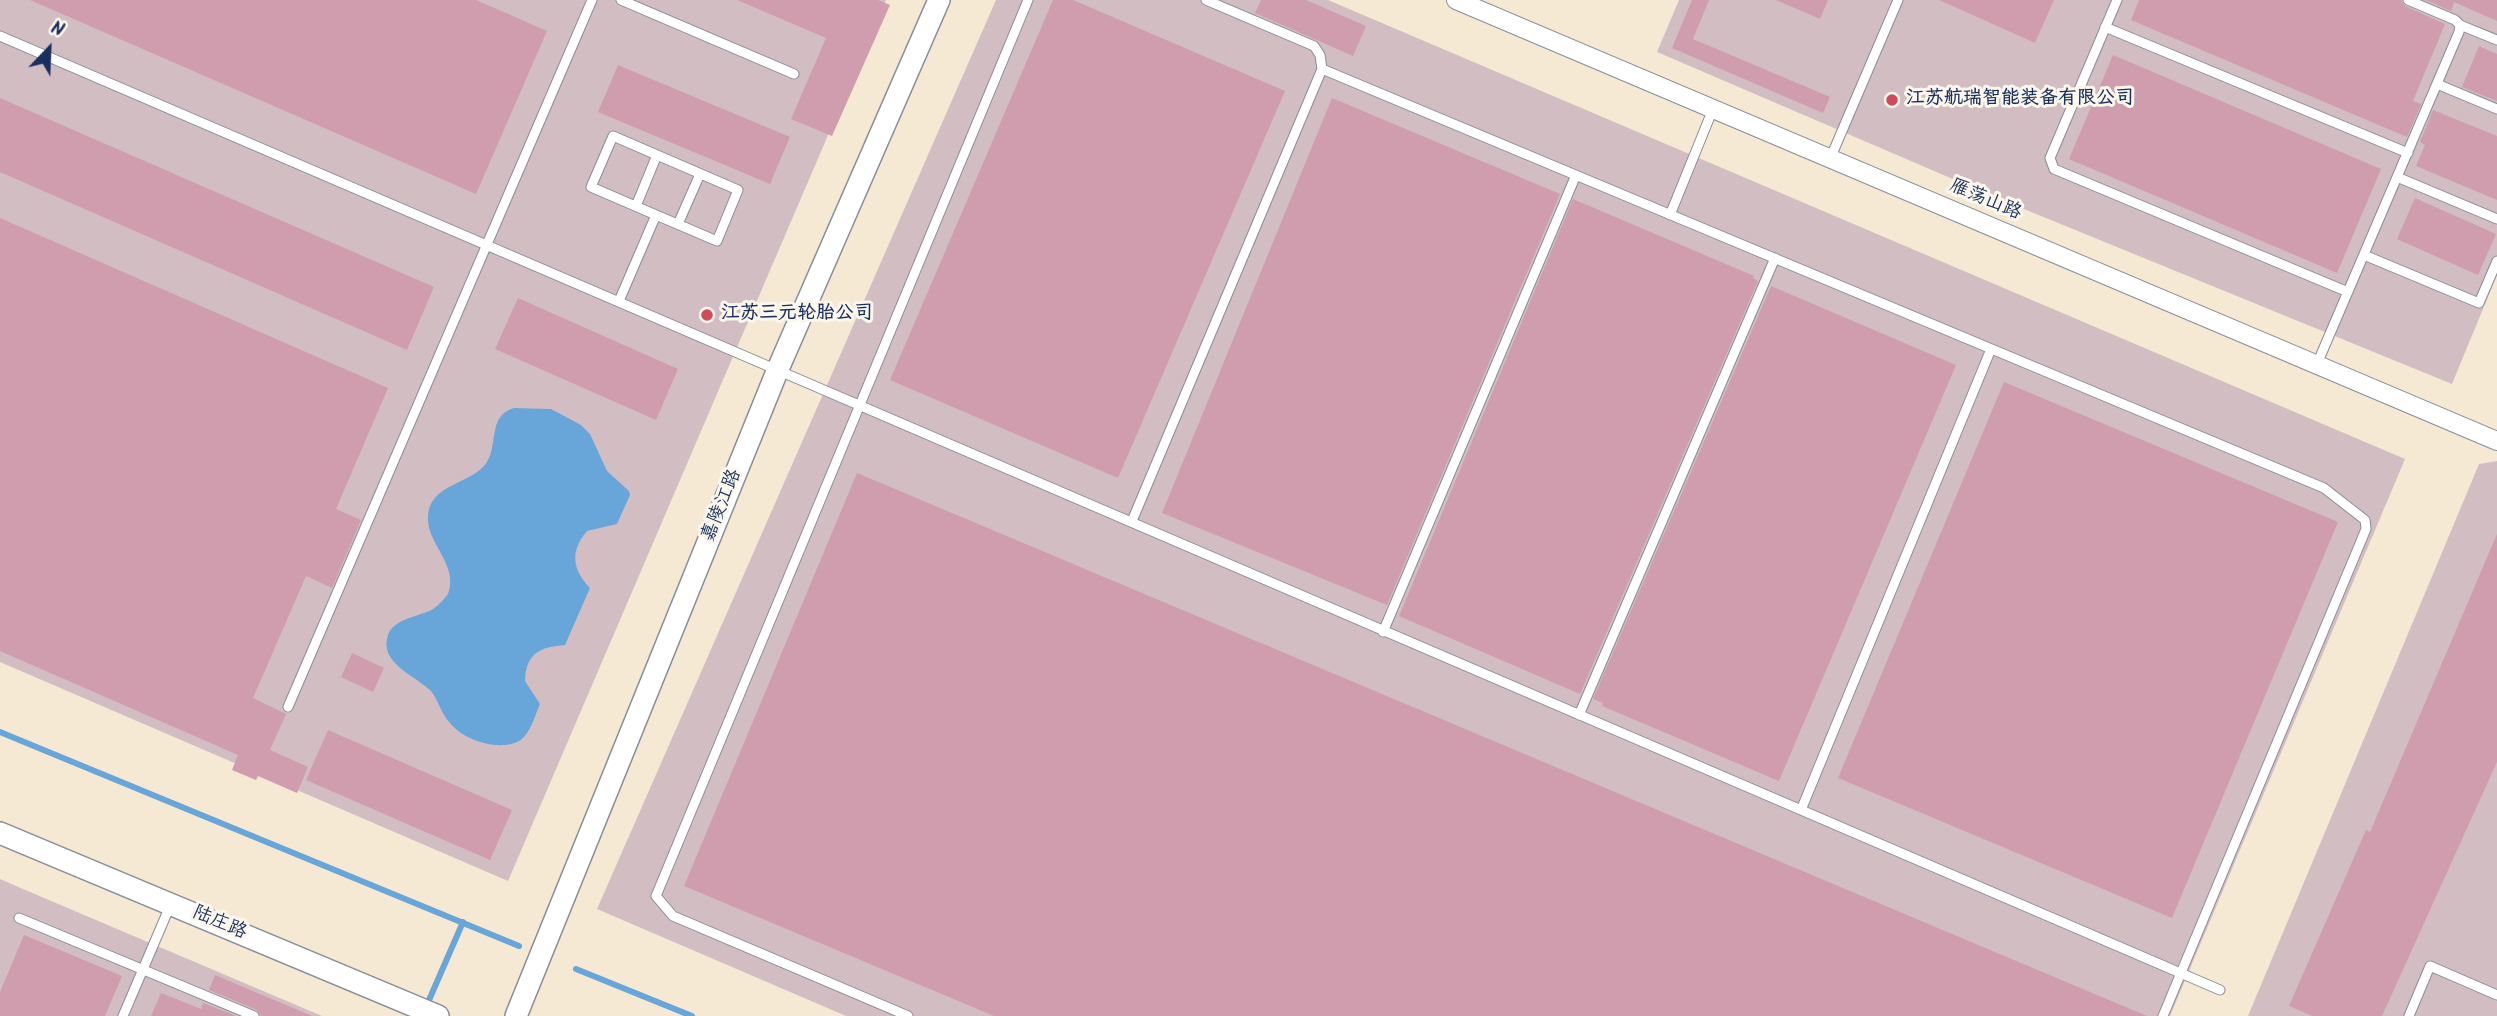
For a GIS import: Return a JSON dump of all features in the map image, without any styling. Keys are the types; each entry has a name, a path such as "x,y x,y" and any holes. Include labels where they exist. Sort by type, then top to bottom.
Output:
{"street":[{"name":"嘉陵江路","path":"516,1016 779,369 939,0"},
{"name":"雁荡山路","path":"1456,0 2497,441"},
{"name":"陆庄路","path":"0,833 430,1012"}],"lane":[{"path":"288,707 592,0"},
{"path":"621,0 794,74"},
{"path":"908,1016 673,916 656,896 659,883 1028,0"},
{"path":"1132,522 1322,69 1320,55 1314,46 1206,0"},
{"path":"1830,159 1898,0"},
{"path":"2117,0 2050,158 2054,169 2348,292"},
{"path":"2408,0 2497,40"},
{"path":"2317,365 2460,25"},
{"path":"2105,27 2408,153"},
{"path":"0,36 2220,990"},
{"path":"1322,69 2323,488 2365,520 2367,529 2163,1016"},
{"path":"2437,83 2497,109"},
{"path":"1670,215 1713,109"},
{"path":"613,136 700,174 738,190 716,241 591,187 613,136"},
{"path":"636,206 657,155"},
{"path":"678,224 700,174"},
{"path":"1383,632 1576,175"},
{"path":"2397,177 2497,219"},
{"path":"619,301 656,215"},
{"path":"2364,255 2479,303 2497,261"},
{"path":"1579,715 1775,258"},
{"path":"1801,810 1991,349"},
{"path":"123,1016 171,904"},
{"path":"19,918 254,1016"},
{"path":"2409,1016 2430,966 2497,995"}],"shaded area":[{"path":"0,0 886,0 508,881 0,662"},
{"path":"996,0 1328,0 2405,459 2170,1016 846,1016 597,909"},
{"path":"1679,0 2497,0 2497,275 2452,384 1997,198 1657,52"},
{"path":"2497,461 2497,1016 2248,1016 2479,464"},
{"path":"0,879 23,889 322,1016 0,1016"}],"water":[{"path":"514,408 551,409 581,425 590,434 607,471 630,495 617,524 587,531 578,546 575,560 577,567 590,588 565,645 536,653 528,664 525,681 540,704 529,730 519,741 492,745 463,735 456,729 444,716 431,691 393,661 386,645 391,629 407,619 433,609 448,594 449,574 429,528 430,507 441,492 484,466 492,450 496,425 505,412"}],"building":[{"path":"30,0 476,0 547,31 476,194"},
{"path":"737,0 878,0 890,5 832,136 791,119 826,38"},
{"path":"1053,0 1073,0 1285,91 1118,478 890,380"},
{"path":"1261,0 1306,0 1366,26 1353,56 1255,13"},
{"path":"1692,0 1709,0 1693,39 1830,97 1823,113 1672,48"},
{"path":"1776,0 1828,0 1820,19"},
{"path":"1939,0 2054,0 2035,43"},
{"path":"2139,0 2401,0 2405,6 2445,24 2413,101 2421,104 2407,137 2131,20"},
{"path":"2426,0 2497,0 2497,21 2454,2 2451,11"},
{"path":"2479,46 2497,54 2497,101 2462,87"},
{"path":"2113,55 2381,169 2337,273 2069,159"},
{"path":"618,65 790,137 770,184 598,112"},
{"path":"0,98 434,287 407,350 0,172"},
{"path":"1332,98 1560,194 1387,605 1162,513"},
{"path":"2433,110 2497,136 2497,200 2416,166 2425,145 2420,142"},
{"path":"2415,198 2496,234 2478,275 2397,239"},
{"path":"1573,199 1754,276 1758,281 1580,694 1399,616"},
{"path":"0,218 388,388 336,509 361,520 332,588 306,576 253,698 286,714 270,750 308,767 297,793 258,776 256,780 232,770 238,755 0,651"},
{"path":"1771,286 1956,365 1779,781 1602,706 1603,703 1593,699"},
{"path":"518,298 678,369 656,420 495,349"},
{"path":"2004,382 2338,522 2172,918 1838,778"},
{"path":"857,473 2147,1016 994,1016 684,886"},
{"path":"2497,534 2497,762 2382,1016 2312,1016 2289,1006 2366,830 2370,832"},
{"path":"352,653 384,668 373,692 341,677"},
{"path":"328,730 512,810 490,860 306,780"},
{"path":"24,935 122,976 105,1016 0,1016 0,992"},
{"path":"215,975 312,1016 261,1016 257,1010 209,990"},
{"path":"161,993 201,1009 203,1003 236,1016 151,1016"}],"waterway":[{"path":"0,732 519,946"},
{"path":"426,1007 463,922"},
{"path":"576,969 692,1016"}],"place":[{"name":"江苏航瑞智能装备有限公司","path":"1892,100"},
{"name":"江苏三元轮胎公司","path":"707,315"}]}
